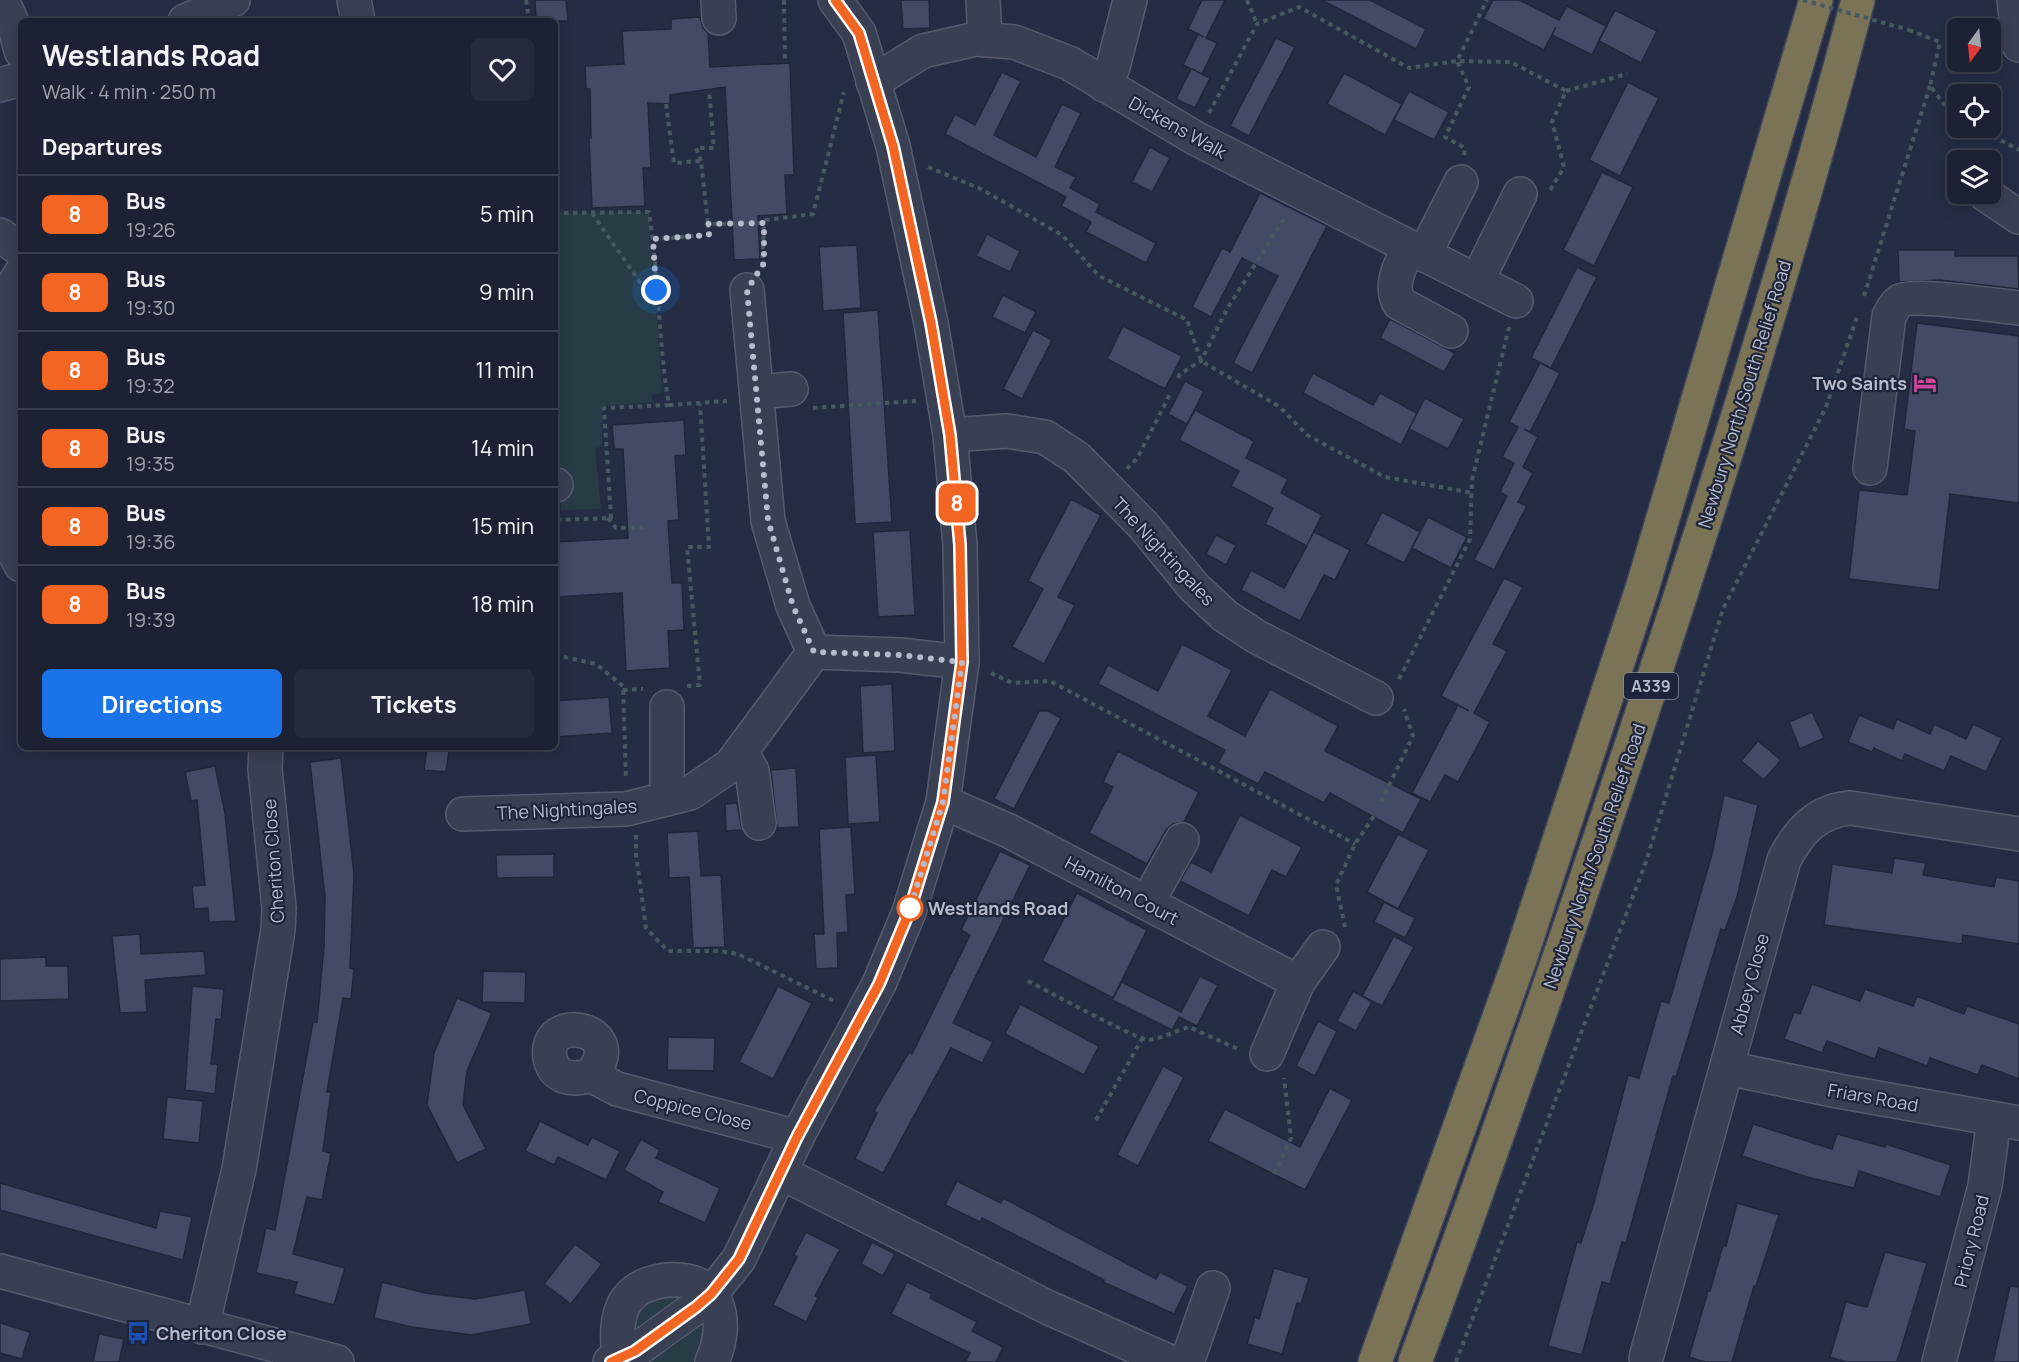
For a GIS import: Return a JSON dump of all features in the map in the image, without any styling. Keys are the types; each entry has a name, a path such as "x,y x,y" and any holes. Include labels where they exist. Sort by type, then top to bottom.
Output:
{"highway":[{"name":"Newbury North/South Relief Road","path":"1375,1362 1520,959 1642,589 1816,0"},
{"name":"Newbury North/South Relief Road","path":"1415,1362 1545,1002 1706,524 1828,115 1858,0"}],"street":[{"path":"2,0 18,39"},
{"path":"192,18 233,0"},
{"path":"354,0 357,18"},
{"path":"712,1362 721,1343 722,1321 711,1294 697,1282 679,1279 646,1285 629,1296 616,1334 618,1361 635,1351 711,1294 739,1259 797,1137 879,984 909,912 943,802 962,662 960,545 950,435 942,400 931,323 897,162 859,86 859,33 835,0"},
{"path":"983,0 985,40"},
{"path":"1104,85 1116,58 1130,0"},
{"path":"2014,0 2019,45"},
{"name":"Dickens Walk","path":"859,86 922,51 976,39 1014,42 1069,63 1195,138 1516,301"},
{"path":"0,85 18,80"},
{"path":"1451,331 1399,303 1395,296 1398,269 1417,251 1461,182"},
{"path":"1477,281 1520,194"},
{"path":"2000,204 2019,217"},
{"path":"0,235 18,248"},
{"path":"18,278 12,288 2,322 2,435 7,539 18,559"},
{"path":"747,290 757,392 757,424 768,520 793,606 814,652 900,655 962,662"},
{"path":"1870,468 1889,316 1895,305 1901,300 1921,298 2019,308"},
{"path":"757,392 801,399"},
{"name":"The Nightingales","path":"950,435 1007,431 1045,437 1077,458 1144,526 1194,587 1225,616 1257,637 1392,695"},
{"name":"The Nightingales","path":"463,814 643,805 690,793 731,765 814,652"},
{"path":"643,805 664,694"},
{"name":"Cheriton Close","path":"202,1328 239,1169 278,930 279,908 265,769 266,750"},
{"path":"741,751 752,771 759,823"},
{"name":"Hamilton Court","path":"943,802 1010,831 1298,982"},
{"name":"Abbey Close","path":"1647,1358 1784,860 1797,839 1813,821 1824,814 1850,808 2019,834"},
{"path":"1146,903 1182,840"},
{"path":"1265,1057 1298,982 1323,947"},
{"name":"Friars Road","path":"1727,1068 1813,1087 2006,1121"},
{"name":"Coppice Close","path":"591,1075 617,1089 797,1137"},
{"name":"Priory Road","path":"1939,1362 1985,1186 2006,1121"},
{"path":"780,1173 1047,1307 1170,1362"},
{"path":"0,1271 202,1328 337,1362"},
{"path":"1187,1362 1213,1288"}],"path":[{"path":"526,0 529,18"},
{"path":"784,0 785,63"},
{"path":"1247,0 1257,24"},
{"path":"1457,62 1487,0"},
{"path":"1803,0 1909,30 1940,42 1930,86 1863,297"},
{"path":"1195,138 1257,24 1299,7 1409,68 1457,62 1511,62 1566,91 1627,74"},
{"path":"1457,62 1469,87 1445,138 1465,147 1461,182"},
{"path":"708,224 764,223 766,220 813,214 859,86"},
{"path":"1930,86 1947,108"},
{"path":"653,239 709,235 701,161 696,148 714,148 709,90"},
{"path":"1520,194 1541,206 1564,167 1551,122 1566,91"},
{"path":"666,104 674,162 701,161"},
{"path":"1996,138 2019,150"},
{"path":"897,162 936,169 981,189 1062,235 1099,276 1187,320 1202,361 1280,407 1307,435 1385,477 1473,493"},
{"path":"1178,378 1180,374 1202,361 1227,309 1252,267 1262,258 1300,190"},
{"path":"558,213 649,212 653,239 660,355 669,405"},
{"path":"592,213 657,308"},
{"path":"747,290 764,263 764,223"},
{"path":"1381,802 1413,736 1392,695 1470,539 1472,480 1516,301"},
{"path":"1456,1362 1646,862 1724,609 1826,407 1860,308"},
{"path":"1108,490 1138,457 1171,392"},
{"path":"801,399 942,400"},
{"path":"558,520 611,518 604,408 700,404 709,547 687,547 700,685 664,694 623,690"},
{"path":"608,518 616,528 643,527"},
{"path":"558,657 596,664 623,686 643,805 636,855 646,928 668,951 718,951 738,954 862,1016"},
{"path":"962,662 1012,683 1050,681 1355,844"},
{"path":"1323,947 1338,948 1346,930 1336,885 1355,844 1376,813"},
{"path":"1028,981 1090,1011 1118,1029 1147,1041 1189,1028 1265,1057 1283,1069 1291,1138 1274,1174"},
{"path":"1096,1120 1142,1039"}],"shaded area":[{"path":"649,212 662,392 652,395 652,402 602,406 602,447 595,448 601,509 561,510 558,467 558,213"},
{"path":"690,1294 628,1338 643,1297"},
{"path":"708,1318 697,1362 647,1362 676,1345"}],"building":[{"path":"535,0 566,0 568,21 558,21 558,18 536,18"},
{"path":"901,0 929,0 930,28 903,29"},
{"path":"1202,0 1225,0 1206,38 1217,43 1202,74 1210,78 1195,108 1176,99 1191,69 1183,65 1198,34 1188,29"},
{"path":"1322,0 1370,0 1426,29 1416,49"},
{"path":"1493,0 1519,0 1559,20 1567,6 1606,26 1592,55 1552,35 1556,27 1544,50 1483,19"},
{"path":"1615,10 1657,31 1641,63 1599,41"},
{"path":"700,17 703,28 708,33 710,67 790,63 794,175 785,175 787,214 758,216 760,259 734,260 725,87 670,95 670,104 648,103 651,168 643,168 645,206 592,208 589,138 591,138 590,89 586,89 585,66 624,64 622,31 671,29 671,19"},
{"path":"1276,38 1295,47 1249,136 1230,126"},
{"path":"1002,72 1021,81 994,135 1036,157 1062,104 1081,113 1055,167 1076,177 1070,188 1100,204 1096,212 1156,243 1146,263 1086,232 1091,222 1061,206 1066,197 945,134 955,114 975,125"},
{"path":"1344,73 1402,104 1385,135 1327,104"},
{"path":"1628,82 1659,98 1620,176 1589,160"},
{"path":"1409,91 1449,112 1434,140 1394,120"},
{"path":"1150,147 1170,158 1152,192 1132,182"},
{"path":"1602,172 1633,187 1594,266 1563,250"},
{"path":"1260,193 1327,226 1252,373 1233,363 1278,276 1242,258 1211,317 1192,307 1222,248 1230,252"},
{"path":"987,234 1020,251 1010,272 976,256"},
{"path":"857,245 861,308 823,311 819,247"},
{"path":"1898,250 1955,250 1955,256 2018,256 2019,289 1940,280 1899,282"},
{"path":"1577,267 1597,277 1551,368 1531,358"},
{"path":"1003,295 1036,312 1025,333 992,317"},
{"path":"878,310 892,522 855,524 843,313"},
{"path":"1390,319 1455,353 1444,372 1380,338"},
{"path":"1917,323 2019,336 2019,503 1950,494 1939,590 1849,579 1859,490 1907,495 1915,431 1904,429"},
{"path":"1123,326 1182,356 1165,389 1107,359"},
{"path":"1033,330 1052,340 1022,399 1003,389"},
{"path":"1540,363 1560,373 1530,432 1524,429 1538,437 1523,467 1533,473 1518,502 1527,506 1494,570 1474,560 1507,496 1500,492 1514,463 1502,457 1518,427 1509,422"},
{"path":"1313,373 1373,405 1380,393 1417,413 1401,445 1303,393"},
{"path":"1185,381 1204,391 1187,424 1168,414"},
{"path":"1425,398 1464,419 1448,449 1409,429"},
{"path":"1195,410 1254,441 1246,458 1288,479 1281,493 1322,515 1307,545 1314,532 1350,550 1335,580 1324,575 1300,621 1241,590 1251,570 1284,588 1307,546 1265,524 1273,508 1231,486 1239,471 1179,440"},
{"path":"684,420 686,455 675,456 679,520 668,521 672,583 682,583 684,630 668,631 670,668 626,671 622,593 558,597 558,542 628,538 623,449 614,449 612,425"},
{"path":"1071,499 1101,515 1058,597 1075,605 1044,664 1012,647 1043,589 1028,581"},
{"path":"1382,512 1420,532 1404,563 1366,544"},
{"path":"1428,517 1467,537 1451,568 1412,548"},
{"path":"910,530 915,615 878,617 873,532"},
{"path":"1216,535 1236,545 1226,565 1206,554"},
{"path":"1504,578 1523,587 1493,644 1507,651 1474,713 1490,722 1458,782 1445,775 1430,802 1412,793 1458,705 1441,696"},
{"path":"1182,644 1232,670 1208,716 1245,736 1270,689 1338,726 1325,751 1421,799 1403,833 1330,793 1324,803 1265,772 1258,784 1218,763 1225,750 1098,684 1108,665 1158,691"},
{"path":"892,684 895,751 863,753 860,686"},
{"path":"609,697 612,733 558,737 558,701"},
{"path":"1039,711 1048,711 1061,718 1014,809 994,799"},
{"path":"1812,712 1824,738 1800,749 1789,722"},
{"path":"1859,715 1893,729 1897,719 1930,734 1934,724 1966,739 1973,724 2002,738 1986,772 1951,756 1944,771 1905,754 1902,761 1874,748 1872,752 1848,742"},
{"path":"1758,741 1781,760 1764,780 1741,761"},
{"path":"427,750 449,751 446,772 424,770"},
{"path":"1118,751 1199,792 1184,822 1173,824 1166,830 1147,864 1089,833 1113,787 1103,782"},
{"path":"876,755 880,822 848,824 845,757"},
{"path":"341,758 354,874 350,968 354,969 351,999 343,998 327,1092 331,1092 323,1151 331,1153 322,1200 307,1197 293,1254 345,1268 334,1305 294,1294 297,1282 256,1273 266,1228 275,1230 313,1022 317,1022 324,946 325,897 310,762"},
{"path":"215,766 225,813 236,921 209,922 208,908 194,909 192,886 205,885 197,800 191,801 185,772"},
{"path":"796,768 799,827 777,828 771,770"},
{"path":"1724,795 1758,805 1737,897 1725,930 1721,929 1676,1077 1673,1076 1626,1243 1622,1242 1610,1284 1602,1282 1582,1355 1548,1346 1577,1242 1581,1243 1594,1202 1628,1075 1639,1078 1661,1001 1669,1003 1712,854"},
{"path":"737,803 742,830 726,831 725,804"},
{"path":"1240,815 1302,847 1286,877 1272,870 1249,916 1180,881 1191,862 1211,872"},
{"path":"851,827 855,894 846,895 848,932 837,933 838,968 816,969 814,934 824,934 819,829"},
{"path":"698,831 701,876 721,875 725,947 693,948 689,877 669,878 667,833"},
{"path":"1398,834 1429,850 1398,909 1367,892"},
{"path":"1000,851 1030,865 953,1023 993,1042 982,1063 951,1048 883,1173 855,1159 877,1113 874,1111 909,1052 912,1054 970,935 961,930"},
{"path":"554,854 554,877 497,878 496,855"},
{"path":"1894,858 1926,863 1923,875 1994,887 1996,877 2019,881 2019,944 1963,935 1962,944 1824,925 1832,864 1892,873"},
{"path":"1077,893 1147,930 1113,998 1042,961"},
{"path":"1384,902 1415,918 1405,938 1374,922"},
{"path":"140,934 141,954 204,951 206,975 145,980 147,1012 120,1013 112,936"},
{"path":"1394,936 1414,947 1382,1006 1362,996"},
{"path":"46,957 46,966 68,966 69,999 0,1001 0,959"},
{"path":"483,971 526,972 525,1003 482,1002"},
{"path":"1200,976 1218,985 1197,1026 1179,1017 1172,1030 1112,1000 1122,982 1181,1012"},
{"path":"1812,984 1860,1001 1865,989 1913,1006 1917,996 1964,1014 1967,1006 2019,1024 2019,1079 1982,1065 1978,1075 1930,1058 1927,1066 1879,1048 1875,1059 1827,1041 1822,1053 1784,1039 1794,1012 1800,1014"},
{"path":"192,986 224,989 221,1020 216,1019 211,1064 218,1064 215,1094 185,1090"},
{"path":"778,986 812,1003 773,1079 739,1062"},
{"path":"1353,991 1372,1002 1356,1031 1337,1021"},
{"path":"457,998 492,1013 467,1071 463,1105 486,1149 457,1163 427,1105 434,1053"},
{"path":"1020,1004 1099,1046 1084,1075 1005,1034"},
{"path":"1318,1021 1337,1031 1315,1076 1296,1066"},
{"path":"668,1037 715,1038 714,1071 667,1070"},
{"path":"1163,1066 1184,1077 1138,1166 1117,1155"},
{"path":"1330,1088 1352,1100 1305,1190 1208,1141 1225,1109 1300,1147"},
{"path":"167,1097 203,1101 199,1143 163,1139"},
{"path":"540,1121 588,1145 592,1137 620,1151 606,1180 558,1157 554,1165 525,1151"},
{"path":"1753,1124 1832,1149 1837,1134 1885,1147 1886,1144 1951,1165 1940,1197 1859,1171 1854,1188 1807,1177 1742,1156"},
{"path":"641,1139 660,1150 656,1158 720,1188 705,1223 658,1202 663,1192 624,1170"},
{"path":"957,1181 1001,1203 1003,1198 1156,1279 1160,1272 1188,1286 1174,1314 1103,1282 1104,1280 982,1218 980,1222 945,1205"},
{"path":"0,1183 156,1228 160,1211 192,1217 183,1260 0,1210"},
{"path":"1737,1203 1779,1215 1756,1286 1754,1286 1732,1362 1705,1362 1689,1357 1723,1245 1726,1246"},
{"path":"806,1232 840,1249 815,1296 818,1298 806,1322 773,1305 797,1257 794,1255"},
{"path":"872,1242 895,1254 883,1276 861,1264"},
{"path":"575,1244 602,1264 571,1304 544,1284"},
{"path":"1885,1252 1927,1263 1897,1362 1846,1362 1830,1357 1846,1302 1867,1307"},
{"path":"1274,1268 1309,1278 1301,1304 1297,1303 1282,1354 1247,1344 1255,1317 1259,1319"},
{"path":"382,1282 425,1293 475,1299 525,1290 531,1324 471,1335 412,1327 374,1318"},
{"path":"907,1282 932,1294 930,1298 977,1322 972,1331 1003,1347 996,1362 965,1362 970,1353 891,1314"},
{"path":"2010,1286 2019,1287 2019,1362 1993,1362"},
{"path":"0,1323 30,1332 22,1359 0,1353"},
{"path":"99,1334 124,1339 119,1362 93,1362"}],"bus line":[{"name":"8","path":"611,1362 635,1351 696,1307 711,1294 739,1259 797,1137 879,984 909,912 943,802 962,662 960,545 950,435 942,400 931,323 893,146 859,33 835,0"}],"place":[{"name":"Two Saints","path":"1925,383"},
{"name":"Westlands Road","path":"910,908"},
{"name":"Cheriton Close","path":"138,1333"}],"route":[{"path":"656,290 653,239 709,235 708,224 764,223 764,263 747,290 757,392 757,424 768,520 793,606 814,652 900,655 962,662 943,802 909,912 910,908"}]}
